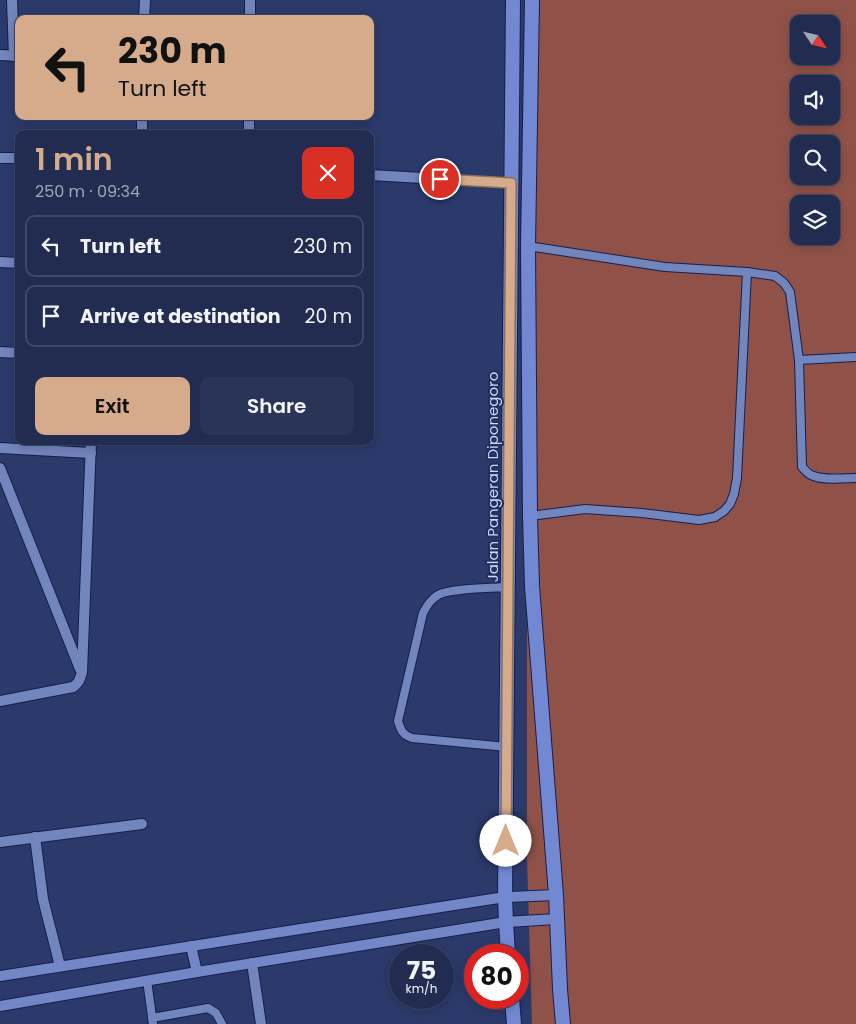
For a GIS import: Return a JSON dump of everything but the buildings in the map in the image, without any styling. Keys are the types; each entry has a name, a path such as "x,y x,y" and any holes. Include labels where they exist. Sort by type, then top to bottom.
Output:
{"highway":[{"name":"Jalan Pangeran Diponegoro","path":"507,944 506,897 513,0"},
{"path":"532,0 528,246 532,586 556,895 563,1024"},
{"path":"513,1009 514,1024"}],"main road":[{"path":"0,976 506,897 556,895"},
{"path":"0,1006 147,980 506,922 557,919"},
{"path":"191,946 197,972"}],"street":[{"path":"12,0 15,34"},
{"path":"144,15 145,0"},
{"path":"250,0 250,15"},
{"path":"0,55 15,56"},
{"path":"0,158 15,158"},
{"path":"374,175 511,183"},
{"path":"0,262 15,263"},
{"path":"0,352 15,353"},
{"path":"0,701 72,687 80,679 82,672 91,445"},
{"path":"0,448 91,453"},
{"path":"0,468 82,672"},
{"path":"0,842 142,824"},
{"path":"35,837 43,899 60,966"},
{"path":"252,963 262,1024"}],"lane":[{"path":"528,246 665,267 747,272 775,276 784,283 790,292 799,360 802,466 813,477 856,478"},
{"path":"530,516 584,510 642,513 700,520 715,517 724,511 730,504 734,494 737,478 747,272"},
{"path":"799,360 856,357"},
{"path":"507,746 412,738 400,730 398,721 423,613 429,602 439,594 458,590 508,587"},
{"path":"147,980 152,1021 208,1008 216,1013 222,1024"}],"shaded area":[{"path":"531,0 856,0 856,1024 532,1024 527,857 527,534"}],"route":[{"path":"440,179 511,183 506,841"}]}
